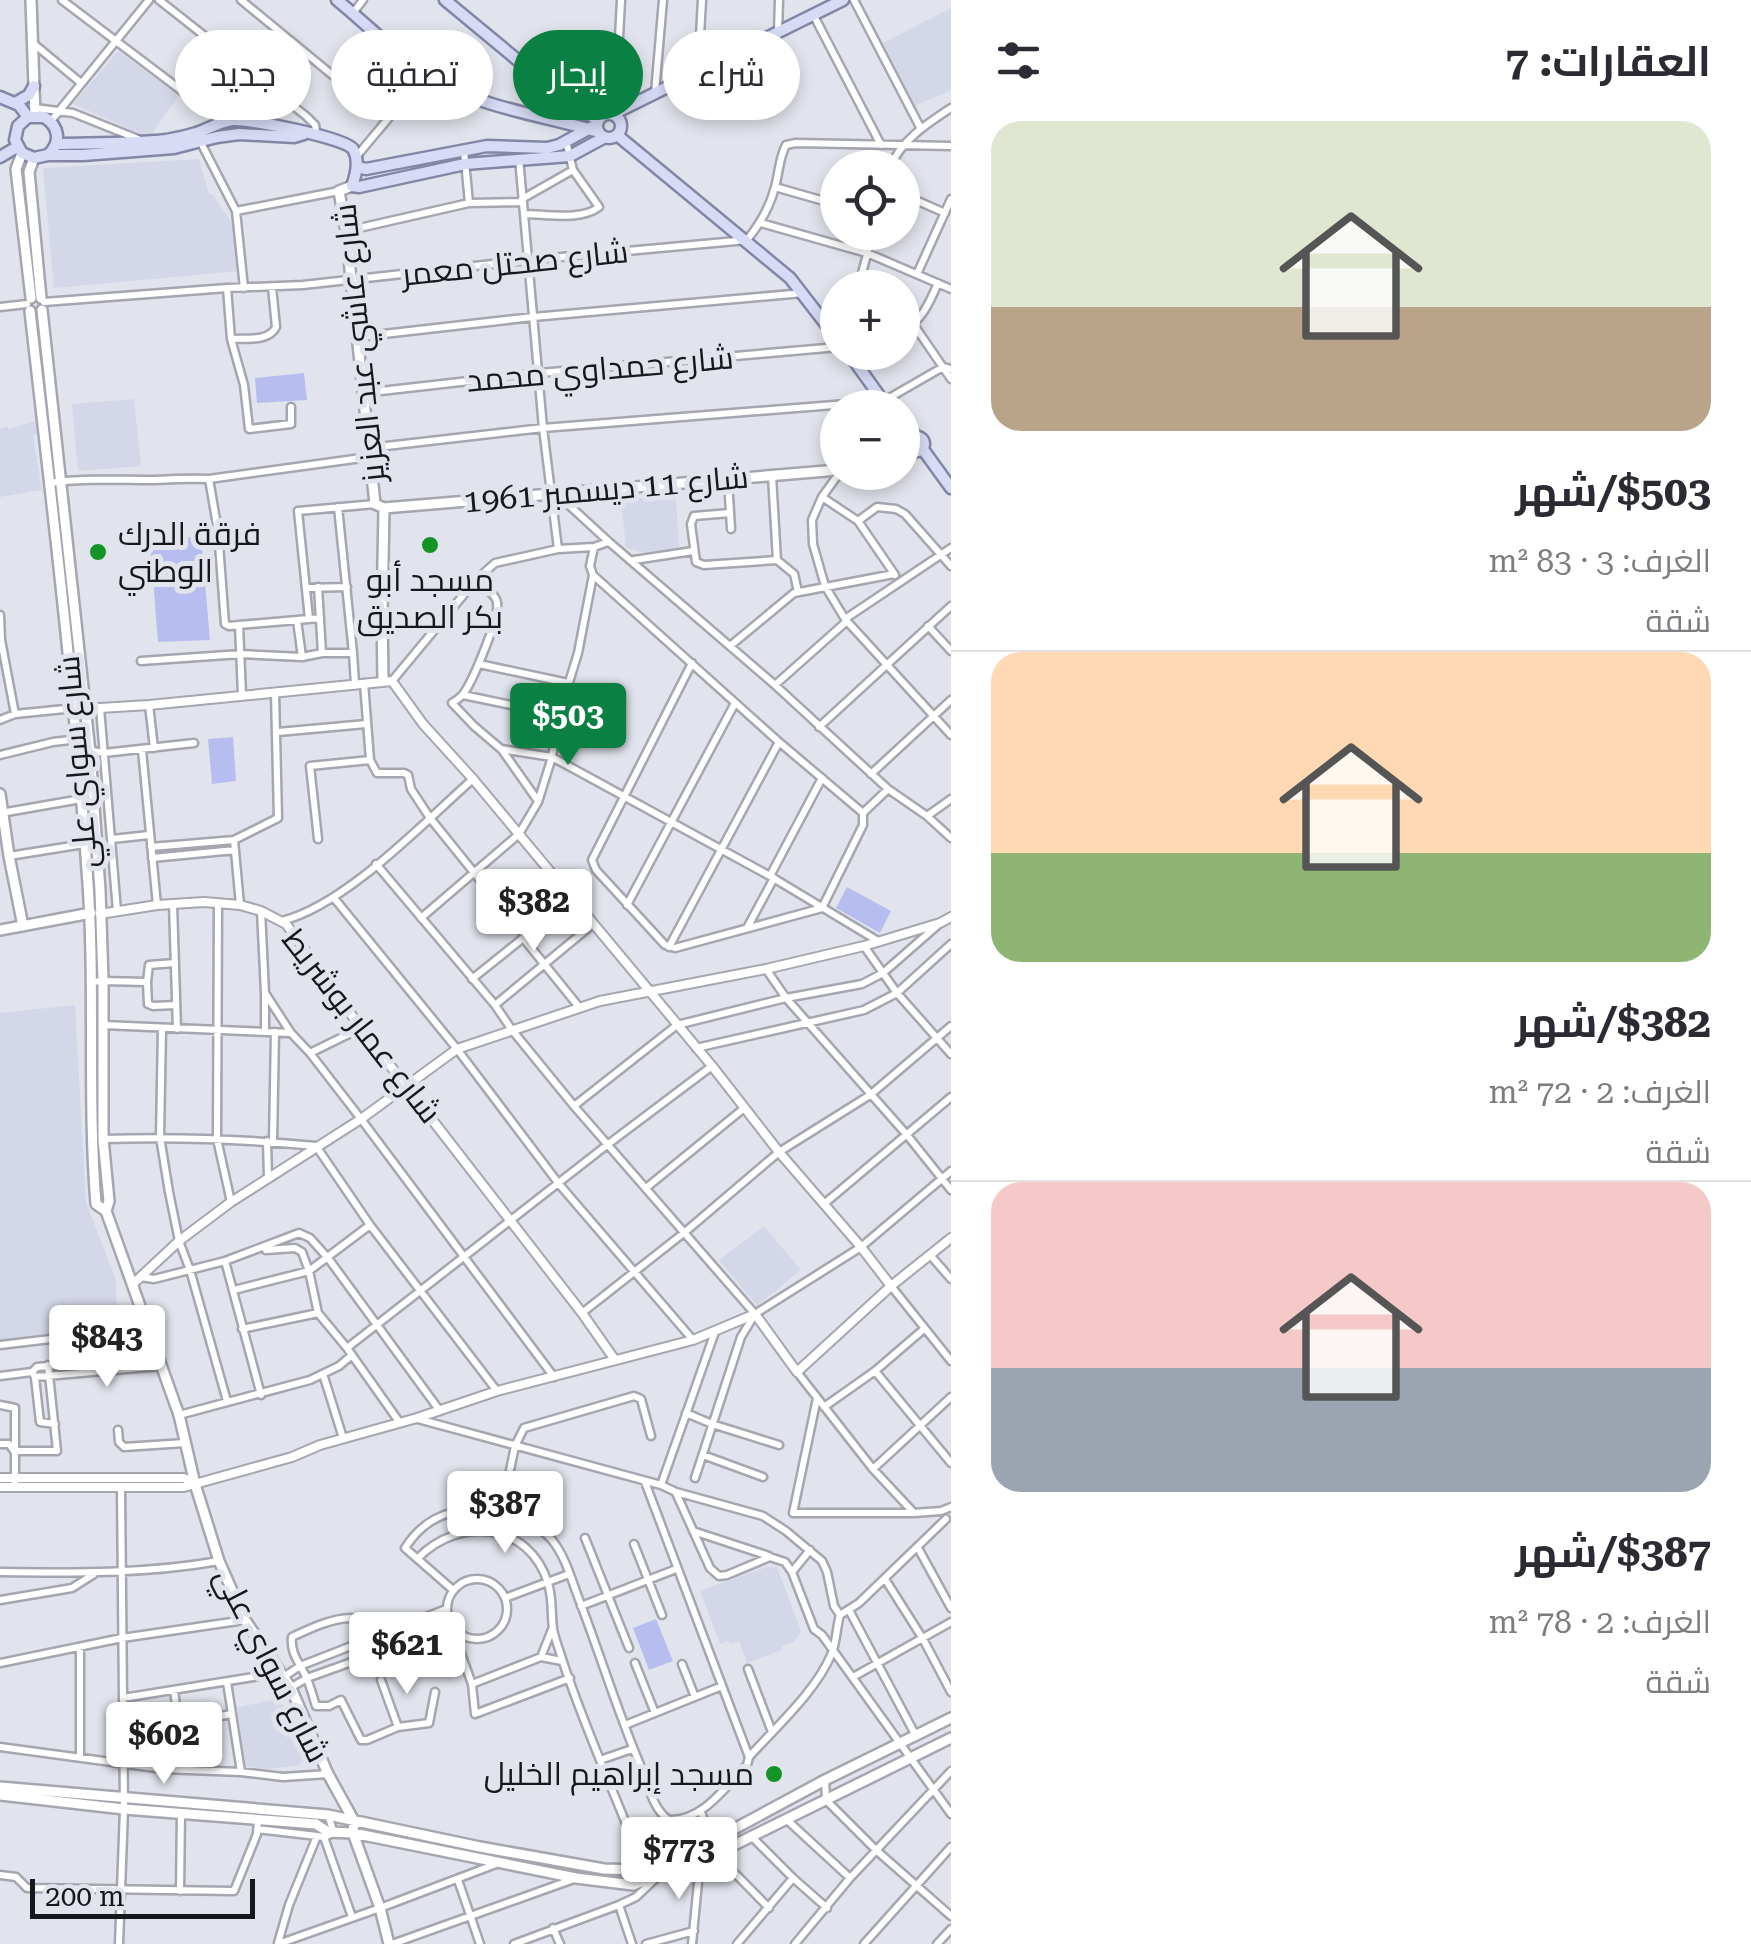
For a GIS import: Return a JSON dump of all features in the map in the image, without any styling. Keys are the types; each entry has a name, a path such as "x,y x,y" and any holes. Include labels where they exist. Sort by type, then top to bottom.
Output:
{"main road":[{"path":"31,0 33,114 15,133 20,150 34,158 174,148 223,122 242,121 346,142 352,147 356,162 352,186 370,186 546,148 621,125 619,120"},
{"path":"338,0 374,30"},
{"path":"445,0 513,56"},
{"path":"785,30 843,0"},
{"path":"15,102 30,95 34,86"},
{"path":"643,100 663,90"},
{"path":"0,97 51,121 57,132 56,144 48,155"},
{"path":"493,103 601,130"},
{"path":"589,120 747,240 790,278 820,317"},
{"path":"356,162 366,169 487,146 570,156 601,130 603,120"},
{"path":"558,121 568,132 566,141"},
{"path":"56,144 239,134 311,135"},
{"path":"0,157 20,150"},
{"name":"شارع سواي علي","path":"20,150 16,169 36,304 79,707 84,844 103,980 103,1139 110,1201 106,1211"},
{"name":"شارع سواي علي","path":"34,158 30,172 36,304"},
{"name":"شارع عاشي عبد العزيز","path":"352,186 339,191 368,452 380,507 388,681"},
{"path":"920,453 951,488"},
{"name":"شارع 11 ديسمبر 1961","path":"380,507 820,472"},
{"name":"شارع سواي علي","path":"79,707 90,752 95,914 91,982 92,1142 96,1204 106,1211 136,1280 144,1317 179,1415 219,1562 245,1620 285,1676 328,1774 354,1821"},
{"path":"0,794 23,926"},
{"name":"شارع عمار بوشريط","path":"0,930 95,914"},
{"path":"0,1786 328,1815 604,1869 641,1870 710,1842 951,1718"},
{"path":"0,1795 181,1812 258,1824 316,1824 328,1832 325,1835 353,1834 576,1878 633,1885 700,1862 951,1738"},
{"path":"354,1821 353,1834 390,1944"}],"street":[{"path":"62,0 223,122"},
{"path":"51,121 149,0"},
{"path":"159,0 316,124 311,135"},
{"path":"240,0 331,74"},
{"path":"353,12 363,0"},
{"path":"619,30 621,0"},
{"path":"655,94 663,0"},
{"path":"700,30 702,0"},
{"path":"778,30 779,0"},
{"path":"854,0 921,129"},
{"path":"819,9 881,145"},
{"path":"34,44 81,82"},
{"path":"899,150 951,108"},
{"path":"33,114 60,110 80,115 144,142"},
{"path":"356,162 387,120"},
{"path":"198,137 236,211 244,288"},
{"path":"524,214 581,214 600,207 572,170 566,141"},
{"path":"747,240 761,223 786,146 904,144 951,148"},
{"path":"464,151 470,203"},
{"path":"522,153 522,200 558,549"},
{"path":"346,231 470,203 522,200 572,170"},
{"path":"775,187 820,200"},
{"path":"236,211 339,191"},
{"path":"919,270 951,200"},
{"path":"920,202 945,212"},
{"path":"761,223 868,253 908,270"},
{"name":"شارع صحتل معمر","path":"0,307 351,280 747,240"},
{"path":"863,270 869,250"},
{"path":"920,275 951,288"},
{"path":"920,318 938,284"},
{"path":"231,339 274,333 272,287"},
{"path":"227,288 231,339 244,385 250,429 292,424 291,407"},
{"path":"357,337 803,293"},
{"path":"920,333 951,379"},
{"name":"شارع حمداوي محمد","path":"362,393 820,345"},
{"path":"910,390 947,368"},
{"path":"54,482 209,479 543,428 820,409"},
{"path":"772,475 777,560"},
{"path":"209,479 218,531 225,622 229,626 320,618"},
{"path":"728,479 731,529"},
{"path":"827,490 811,526 825,586 846,620 951,735"},
{"path":"554,494 775,685 888,789 951,838"},
{"path":"822,497 858,521 897,577"},
{"path":"338,507 353,653 370,760 377,773 408,775 410,790 430,818 579,1007"},
{"path":"309,618 298,511 380,507"},
{"path":"858,521 877,507 896,508 951,566"},
{"path":"730,514 694,516 691,524 696,562 704,565 777,560 794,574 798,592"},
{"path":"0,720 15,714 79,707 149,705 388,681 489,568 502,560 609,542"},
{"path":"421,918 519,834 538,802 578,654 593,575 590,566 594,546"},
{"path":"775,685 897,577 951,548"},
{"path":"632,560 694,551"},
{"path":"593,575 864,813"},
{"path":"730,646 790,595 825,586 897,577"},
{"path":"475,581 495,597 496,614 479,664 463,695 452,703 501,749 538,802"},
{"path":"318,586 322,653"},
{"path":"306,588 347,587"},
{"path":"819,726 951,606"},
{"path":"0,615 0,639 15,714"},
{"path":"297,620 302,657"},
{"path":"239,625 242,695"},
{"path":"928,626 951,652"},
{"path":"140,661 241,654 302,657 353,653"},
{"path":"692,662 592,860 596,870 664,946 675,948 822,908 863,825 864,813 888,789"},
{"path":"479,664 568,683"},
{"path":"388,681 474,778 951,1361"},
{"path":"150,847 234,840 278,818 275,692"},
{"path":"463,695 559,714"},
{"path":"872,774 951,700"},
{"path":"627,904 736,702"},
{"path":"149,705 154,749"},
{"path":"100,708 116,911"},
{"path":"278,732 367,724"},
{"path":"0,755 70,740 90,752 104,754 194,743"},
{"path":"669,947 779,742"},
{"path":"501,749 552,757 772,877 879,942"},
{"path":"142,750 157,905"},
{"path":"318,838 310,766 370,760"},
{"path":"281,921 298,917 334,898 474,778"},
{"path":"747,929 822,778"},
{"path":"927,816 951,798"},
{"path":"2,812 81,799"},
{"path":"112,839 149,836"},
{"path":"234,840 240,905"},
{"path":"9,856 84,844"},
{"path":"152,858 235,850"},
{"path":"376,864 574,1106 755,1314 873,1469 914,1513"},
{"path":"334,898 457,1049 559,1184 693,1340"},
{"path":"472,979 572,899"},
{"name":"شارع عمار بوشريط","path":"95,914 204,902 240,905 286,924 615,1360"},
{"path":"173,904 177,1029"},
{"path":"218,904 218,1139 231,1202"},
{"path":"261,911 265,1032"},
{"path":"136,1280 231,1202 361,1119 457,1049 579,1007 864,946 951,917"},
{"path":"574,1106 677,1025 853,986 883,973 940,923"},
{"path":"495,1005 593,924"},
{"path":"696,1048 864,1010 896,993 951,944"},
{"path":"864,946 896,993 951,1054"},
{"path":"175,963 149,965 147,982 148,1004 176,1005"},
{"path":"766,969 786,998 951,1190"},
{"path":"91,982 147,982"},
{"path":"265,994 554,1376"},
{"path":"103,1025 291,1033"},
{"path":"582,1313 779,1152 870,1096 951,1026"},
{"path":"162,1028 160,1137 179,1241 226,1401"},
{"path":"310,1054 361,1028"},
{"path":"268,1177 275,1032"},
{"path":"179,1415 310,1380 339,1366 377,1325 419,1291 712,1066"},
{"path":"824,1204 951,1098"},
{"path":"646,1188 744,1110"},
{"path":"103,1139 160,1137 316,1146"},
{"path":"316,1146 370,1225 497,1391"},
{"path":"0,1478 15,1482 184,1487 497,1391 693,1340 755,1314 861,1247 951,1171"},
{"path":"234,1290 310,1271 370,1225"},
{"path":"136,1280 225,1261 299,1233 310,1238 328,1258 440,1410"},
{"path":"298,1249 299,1233"},
{"path":"796,1372 951,1238"},
{"path":"250,1253 276,1248 302,1252 318,1313 400,1423"},
{"path":"931,1256 951,1279"},
{"path":"225,1261 261,1395"},
{"path":"242,1329 318,1313"},
{"path":"694,1478 741,1337 755,1314"},
{"path":"0,1344 135,1329 144,1317"},
{"path":"824,1407 924,1328"},
{"path":"661,1485 715,1332"},
{"path":"0,1376 35,1372 48,1365 160,1361"},
{"path":"35,1372 49,1376 160,1361"},
{"path":"14,1452 57,1451 48,1365"},
{"path":"875,1370 951,1463"},
{"path":"35,1372 40,1422 55,1424"},
{"path":"324,1374 343,1438"},
{"path":"501,1514 516,1446 524,1428 634,1396 643,1404 650,1436"},
{"path":"873,1469 951,1397"},
{"path":"817,1398 793,1513 943,1515"},
{"path":"0,1405 14,1408 15,1482"},
{"path":"686,1413 779,1445"},
{"path":"417,1418 762,1516 822,1560 840,1615 833,1652 825,1668 750,1756 747,1765 700,1812 689,1818 669,1820 645,1832 628,1834 562,1661 548,1583 534,1557 498,1533 483,1530 440,1539 418,1558"},
{"path":"118,1430 124,1447 185,1443"},
{"path":"0,1444 9,1444 14,1452"},
{"path":"703,1455 763,1477"},
{"path":"0,1488 15,1482 184,1478 195,1484"},
{"path":"644,1482 750,1756"},
{"path":"119,1944 124,1809 121,1487"},
{"path":"676,1492 710,1568 719,1576 770,1557"},
{"path":"840,1615 918,1548 951,1507"},
{"path":"453,1590 405,1548 414,1534 440,1516 471,1510 501,1514 538,1528 551,1539 569,1574 633,1749 659,1810 669,1820"},
{"path":"943,1515 951,1529"},
{"path":"693,1531 784,1562 792,1572 814,1629 951,1814"},
{"path":"586,1538 630,1648"},
{"path":"634,1544 662,1615"},
{"path":"918,1548 951,1608"},
{"path":"792,1572 810,1550"},
{"path":"0,1572 94,1574 219,1562"},
{"path":"581,1606 676,1569"},
{"path":"0,1600 72,1588 94,1574"},
{"path":"505,1598 569,1574"},
{"path":"476,1578 494,1584 505,1598 506,1617 495,1633 477,1639 459,1633 446,1610 453,1590 476,1578"},
{"path":"885,1579 951,1692"},
{"path":"123,1698 272,1674 285,1676 300,1666 446,1610"},
{"path":"848,1610 916,1736"},
{"path":"371,1656 351,1618 301,1633 292,1637 290,1644 316,1706 342,1700 361,1740 398,1727 429,1723 435,1692"},
{"path":"0,1663 122,1638 245,1620"},
{"path":"853,1677 951,1622"},
{"path":"272,1674 291,1688 307,1678 452,1626"},
{"path":"541,1657 553,1627"},
{"path":"459,1633 475,1714 570,1678"},
{"path":"80,1647 80,1756"},
{"path":"472,1684 541,1657 562,1661"},
{"path":"635,1663 656,1713"},
{"path":"682,1664 695,1697"},
{"path":"748,1670 772,1732"},
{"path":"381,1680 398,1727"},
{"path":"227,1682 241,1772"},
{"path":"625,1725 722,1686"},
{"path":"174,1690 184,1770"},
{"path":"123,1735 231,1714"},
{"path":"0,1748 184,1770 283,1777 328,1774"},
{"path":"600,1760 633,1749"},
{"path":"795,1944 850,1878 951,1771"},
{"path":"825,1780 826,1800 951,1916"},
{"path":"180,1891 181,1812"},
{"path":"700,1812 716,1854 768,1908"},
{"path":"277,1944 289,1905 325,1835 328,1815"},
{"path":"689,1818 710,1842"},
{"path":"786,1819 850,1878"},
{"path":"0,1875 16,1877 27,1888 234,1891 258,1824 325,1835"},
{"path":"325,1835 352,1917"},
{"path":"752,1836 827,1908"},
{"path":"864,1944 951,1848"},
{"path":"692,1944 700,1862"},
{"path":"277,1944 497,1863"},
{"path":"390,1944 576,1878"},
{"path":"518,1943 636,1898 656,1878"},
{"path":"737,1944 793,1878"},
{"path":"458,1880 480,1944"},
{"path":"619,1905 632,1944"},
{"path":"554,1928 560,1944"},
{"path":"937,1944 951,1928"},
{"path":"646,1944 694,1932"}],"shaded area":[{"path":"951,8 951,90 915,106 883,43"},
{"path":"118,51 175,92 175,101 149,138 73,104"},
{"path":"199,159 209,194 234,226 240,271 54,288 43,168"},
{"path":"304,373 307,400 257,403 255,378"},
{"path":"134,399 141,466 78,471 72,404"},
{"path":"35,421 37,433 33,435 42,490 0,497 0,429"},
{"path":"621,498 676,498 679,549 641,552 626,548"},
{"path":"201,536 210,640 158,642 150,541"},
{"path":"233,737 236,781 212,784 208,739"},
{"path":"847,887 891,911 880,933 836,908"},
{"path":"75,1005 86,1202 116,1280 117,1328 0,1340 0,1013"},
{"path":"764,1226 801,1270 757,1306 719,1260"},
{"path":"766,1567 777,1567 801,1631 794,1642 782,1646 783,1650 747,1663 739,1641 720,1644 700,1591"},
{"path":"656,1619 673,1661 649,1670 633,1628"},
{"path":"280,1699 293,1724 304,1762 270,1769 246,1767 237,1707"}],"place":[{"name":"مسجد أبو بكر الصديق","path":"430,545"},
{"name":"فرقة الدرك الوطني","path":"98,552"},
{"name":"مسجد إبراهيم الخليل","path":"774,1774"}]}
